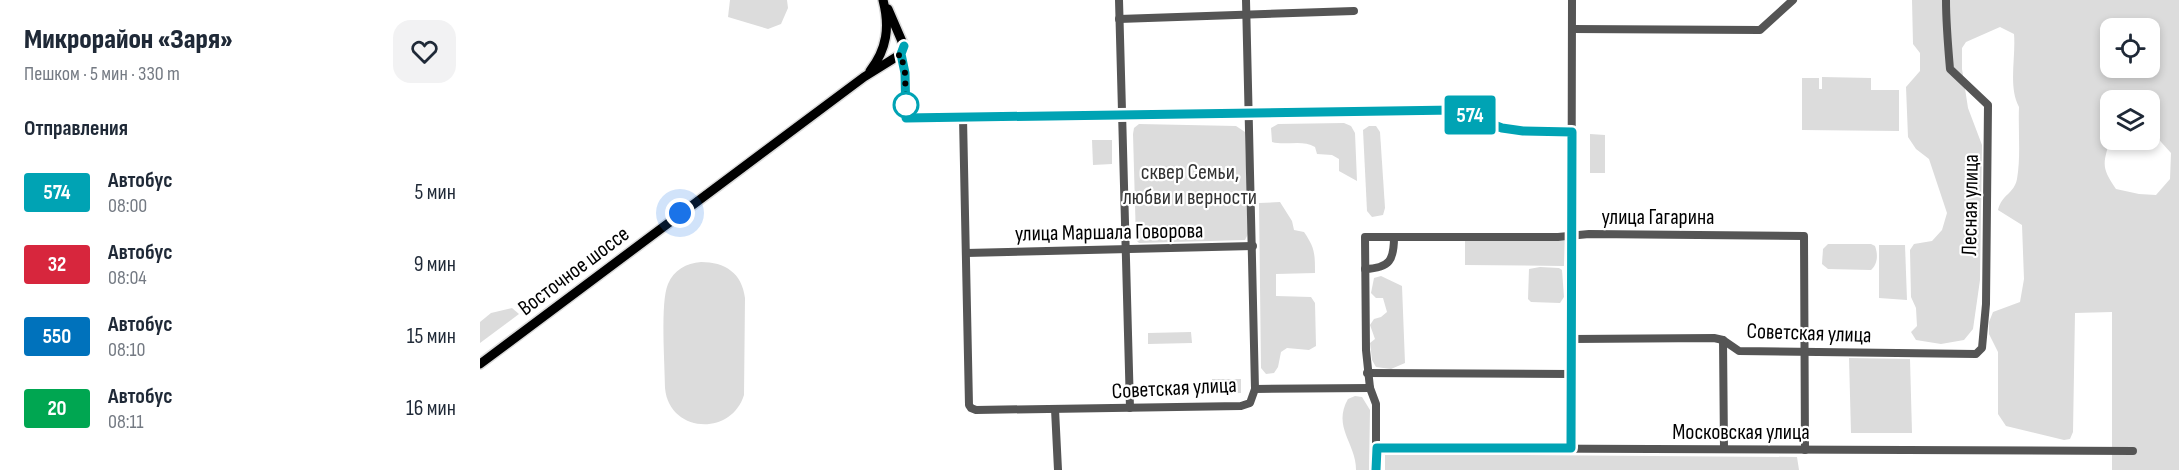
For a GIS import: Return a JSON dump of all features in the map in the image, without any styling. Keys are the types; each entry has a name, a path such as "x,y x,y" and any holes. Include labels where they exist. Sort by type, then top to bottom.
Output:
{"main road":[{"name":"Восточное шоссе","path":"864,77 875,64 885,44 887,25 884,0"},
{"name":"Восточное шоссе","path":"480,364 864,77 901,52 884,0"},
{"path":"894,38 899,39 901,52 889,56 885,50 885,44 894,38"}],"street":[{"path":"1119,0 1130,408"},
{"path":"1246,0 1256,389"},
{"path":"1571,448 1572,0"},
{"path":"1572,29 1760,30 1793,0"},
{"name":"Лесная улица","path":"1946,0 1946,33 1950,49 1950,69 1988,105 1986,304 1982,348 1976,354"},
{"path":"1119,19 1354,11"},
{"path":"901,52 905,73 906,118 1455,110 1502,128 1572,132"},
{"path":"963,118 966,253"},
{"name":"улица Гагарина","path":"1365,269 1365,237 1801,235 1805,238 1805,352"},
{"path":"1376,470 1377,404 1367,373 1365,269 1379,268 1389,262 1394,251 1394,237"},
{"name":"улица Маршала Говорова","path":"966,253 1253,246"},
{"name":"Советская улица","path":"966,253 969,405 976,410 1241,406 1250,403 1256,389 1370,388"},
{"name":"Советская улица","path":"1572,339 1723,340 1738,351 1976,354"},
{"path":"1723,340 1724,449"},
{"path":"1805,352 1805,450"},
{"path":"1367,373 1571,374"},
{"path":"1055,409 1058,470"},
{"name":"Московская улица","path":"1377,448 2133,451"}],"green space":[{"path":"730,0 787,0 788,8 781,24 768,29 728,17"},
{"path":"1912,0 2179,0 2179,470 2112,470 2112,312 2075,313 2073,432 2070,439 2064,440 2006,426 1998,414 1998,352 1989,334 1989,322 1993,312 2020,302 2024,279 2022,225 1998,210 2017,179 2019,152 2019,107 2013,81 2014,34 2000,27 1966,42 1962,48 1962,69 1968,108 1982,145 1980,280 1973,329 1964,340 1941,344 1916,340 1911,332 1917,326 1916,308 1911,297 1910,250 1914,244 1932,241 1942,230 1947,213 1929,159 1916,149 1908,137 1906,87 1920,71 1920,53 1913,44"},
{"path":"1822,77 1871,78 1871,90 1899,90 1899,131 1802,130 1802,78 1819,78 1819,89 1822,89"},
{"path":"1344,123 1351,126 1355,133 1357,181 1339,171 1339,159 1332,155 1317,154 1315,147 1299,143 1272,142 1271,128 1278,124"},
{"name":"сквер Семьи, любви и верности","path":"1139,124 1236,126 1245,132 1248,234 1245,240 1139,243 1136,240 1133,134 1134,128"},
{"path":"1369,126 1376,126 1380,132 1385,208 1383,215 1372,217 1367,211 1363,130"},
{"path":"1590,134 1605,135 1605,173 1590,173"},
{"path":"1092,140 1112,140 1112,164 1093,165"},
{"path":"1280,202 1292,221 1294,230 1304,232 1310,242 1315,273 1276,274 1276,296 1311,297 1315,303 1316,346 1309,350 1287,348 1281,352 1278,367 1274,373 1266,374 1261,368 1259,203"},
{"path":"1465,240 1565,241 1564,266 1465,265"},
{"path":"1828,244 1871,244 1875,246 1877,252 1875,265 1871,270 1828,269 1822,264 1823,249"},
{"path":"1879,245 1905,245 1907,300 1879,298"},
{"path":"701,262 718,264 731,271 740,282 745,298 744,395 737,409 727,418 714,423 701,424 688,421 677,414 669,403 665,388 664,305 668,284 674,275 681,268"},
{"path":"1540,267 1562,270 1564,297 1560,303 1531,302 1528,299 1529,269"},
{"path":"1381,276 1402,286 1405,363 1391,369 1376,367 1372,360 1370,343 1375,339 1370,325 1374,319 1387,312 1383,298 1376,298 1371,293 1374,278"},
{"path":"512,308 519,314 480,343 480,322 491,313"},
{"path":"1191,332 1192,343 1148,344 1148,333"},
{"path":"1849,358 1910,359 1912,433 1851,433"},
{"path":"1212,379 1241,379 1241,393 1212,394"},
{"path":"1355,396 1362,397 1370,410 1369,470 1356,470 1342,418 1348,399"},
{"path":"1385,454 1797,457 1799,470 1385,470"}],"bus line":[{"name":"574","path":"904,46 901,54 905,73 906,118 1455,110 1502,128 1572,132 1571,448 1377,448 1376,470"}],"route":[{"path":"680,213 836,100 864,77 901,54 905,73 906,105"}]}
